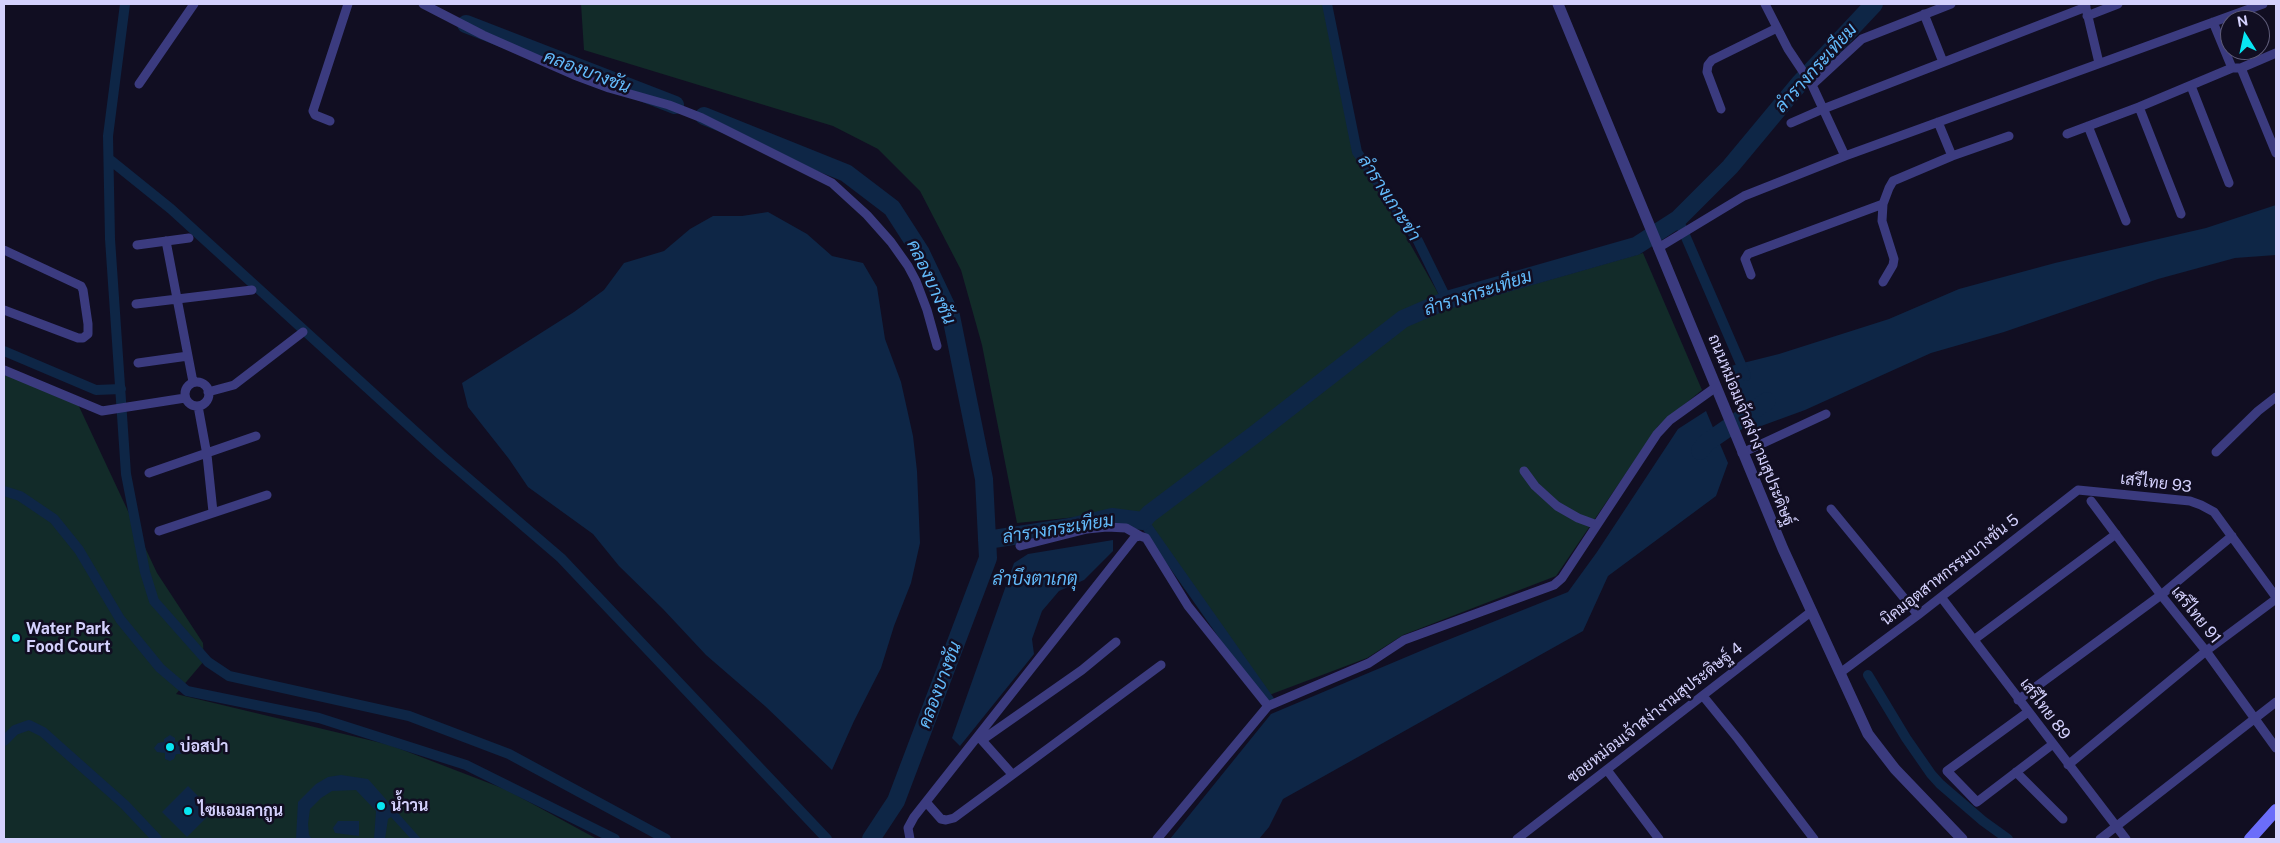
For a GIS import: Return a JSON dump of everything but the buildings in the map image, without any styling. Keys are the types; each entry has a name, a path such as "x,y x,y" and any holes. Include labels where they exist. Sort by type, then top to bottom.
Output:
{"main road":[{"path":"2250,839 2276,810"}],"street":[{"path":"139,84 194,4"},
{"path":"330,121 314,115 313,112 348,4"},
{"path":"422,4 574,75 609,88 669,105 702,118 832,183 867,215 891,242 908,266 927,310 937,346"},
{"name":"ถนนหม่อมเจ้าสง่างามสุประดิษฐ์","path":"1558,4 1782,549 1868,734 1880,752 1962,839"},
{"path":"1765,4 1800,69 1812,85 1844,156"},
{"path":"1812,85 1862,39 1951,4"},
{"path":"1791,123 1943,62 2086,9 2118,4"},
{"path":"1657,245 1685,234 1744,196 1844,156 2264,4"},
{"path":"2086,9 2100,63"},
{"path":"1924,14 1943,62"},
{"path":"2212,22 2237,68 2276,153"},
{"path":"1721,109 1707,72 1708,65 1712,60 1777,28"},
{"path":"2067,134 2139,108 2276,52"},
{"path":"2190,86 2229,183"},
{"path":"2139,108 2181,214"},
{"path":"1938,122 1952,156"},
{"path":"2088,126 2126,221"},
{"path":"1883,282 1893,265 1894,259 1883,231 1883,204 1894,181 1952,156 2009,136"},
{"path":"1751,275 1745,259 1748,254 1883,204"},
{"path":"137,245 190,238"},
{"path":"166,241 193,382"},
{"path":"4,250 81,286 85,299 88,334 83,338 78,338 4,310"},
{"path":"136,304 252,290"},
{"path":"208,392 234,385 303,332"},
{"path":"138,362 188,356"},
{"path":"4,370 102,411 185,398"},
{"path":"193,382 201,383 208,392"},
{"path":"193,382 185,390 185,398 190,404 198,406 205,403 208,392"},
{"path":"1157,839 1268,706 1369,663 1404,640 1554,585 1562,578 1657,434 1670,420 1716,387"},
{"path":"2216,452 2258,411 2276,397"},
{"path":"198,406 207,453 213,512"},
{"path":"1741,449 1826,414"},
{"path":"149,473 256,436"},
{"path":"1524,471 1535,486 1557,506 1578,518 1597,525"},
{"name":"เสรีไทย 93","path":"2078,490 2190,501 2214,512 2276,598"},
{"name":"นิคมอุตสาหกรรมบางชัน 5","path":"1840,673 1918,615 2078,490"},
{"path":"160,531 267,495"},
{"name":"เสรีไทย 91","path":"2091,501 2161,595 2206,651 2276,748"},
{"path":"1831,508 1918,615"},
{"path":"1020,546 1086,529 1107,527 1126,528 1146,538 1188,606 1268,706"},
{"path":"1975,639 2116,534"},
{"path":"910,839 908,828 926,802 980,738 1118,557 1135,537 1140,536"},
{"path":"2018,700 2161,595 2232,536"},
{"name":"เสรีไทย 89","path":"1941,597 1975,639 2018,700 2126,839"},
{"path":"2068,765 2206,651 2276,598"},
{"name":"ซอยหม่อมเจ้าสง่างามสุประดิษฐ์ 4","path":"1517,839 1812,611"},
{"path":"980,738 1082,670 1116,642"},
{"path":"926,802 941,819 954,818 1161,665"},
{"path":"1703,696 1814,839"},
{"path":"2100,839 2276,702"},
{"path":"2028,712 1947,771 1977,802 2053,744"},
{"path":"980,738 1012,774"},
{"path":"1607,770 1659,839"},
{"path":"2016,772 2064,819"}],"green space":[{"path":"581,4 1323,4 1353,153 1400,226 1447,309 1643,253 1702,390 1658,426 1556,576 1403,635 1367,658 1264,697 1182,585 1145,526 1117,513 1017,523 982,345 961,270 920,191 878,149 833,126 584,50"},
{"path":"4,373 76,400 157,573 203,643 204,661 176,694 390,745 507,790 597,839 4,839"}],"water":[{"path":"2276,205 2276,255 2235,258 2158,279 2004,332 1931,353 1805,410 1753,429 1727,367 1779,354 1889,319 1959,289 2055,263 2206,228"},
{"path":"768,212 807,234 832,256 863,263 877,287 885,339 901,382 913,436 917,471 920,543 911,583 894,626 881,668 832,770 765,706 706,655 619,566 593,534 528,487 509,459 468,407 462,383 574,312 604,290 624,263 664,251 690,229 713,216 742,216"},
{"path":"1706,411 1728,463 1716,496 1608,576 1583,631 1283,799 1269,827 1259,839 1170,839 1271,714 1430,647 1568,592 1597,552 1678,429"},
{"name":"ลำบึงตาเกตุ","path":"1113,540 1113,551 1084,580 1059,591 1042,611 1032,639 1034,654 960,746 952,738 1014,563 1028,554"},
{"name":"บ่อสปา","path":"170,735 175,738 175,742 182,741 186,746 181,754 176,754 174,759 170,761 165,759 165,753 157,752 154,748 158,743 164,742 164,739"},
{"name":"น้ำวน","path":"341,775 368,779 421,839 411,839 391,817 388,819 385,839 374,839 376,811 356,790 332,791 321,798 310,809 308,824 309,835 312,839 296,839 298,802 316,784 328,777"},
{"name":"ไซแอมลากูน","path":"188,786 213,811 187,837 162,812"},
{"path":"338,821 359,821 359,836 335,833 333,828"}],"waterway":[{"path":"125,4 108,136 110,239 126,474 145,572 154,601 208,662 229,676 409,716 509,754 666,839"},
{"name":"ลำรางเกาะข่า","path":"1327,4 1357,152 1418,241 1447,300"},
{"name":"ลำรางเกาะข่า","path":"987,540 1070,527 1112,517 1143,521 1149,514 1403,319 1447,300 1636,246 1678,219 1730,167 1799,84 1874,4"},
{"name":"คลองบางชัน","path":"466,24 675,105"},
{"name":"คลองบางชัน","path":"704,116 846,173 892,208 921,253 951,316 984,479 988,558 896,801 871,839"},
{"path":"109,159 171,209 441,455 561,558 827,839"},
{"path":"1678,219 1746,376"},
{"path":"4,351 96,390 121,389"},
{"path":"1700,451 1706,443 1767,401"},
{"path":"4,491 20,496 54,519 79,550 120,619 160,668 187,691 319,718 466,765 615,839"},
{"path":"1143,521 1269,700"},
{"path":"1868,675 1906,738 1931,774 1983,821 2008,839"},
{"path":"4,741 15,730 29,725 43,732 125,805 157,839"}],"place":[{"name":"Water Park Food Court","path":"16,638"},
{"name":"บ่อสปา","path":"170,747"},
{"name":"น้ำวน","path":"381,806"},
{"name":"ไซแอมลากูน","path":"188,811"}],"water label":[{"name":"ลำรางกระเทียม","path":"1816,68"},
{"name":"ลำรางกระเทียม","path":"1478,293"},
{"name":"ลำรางกระเทียม","path":"1058,529"}]}
